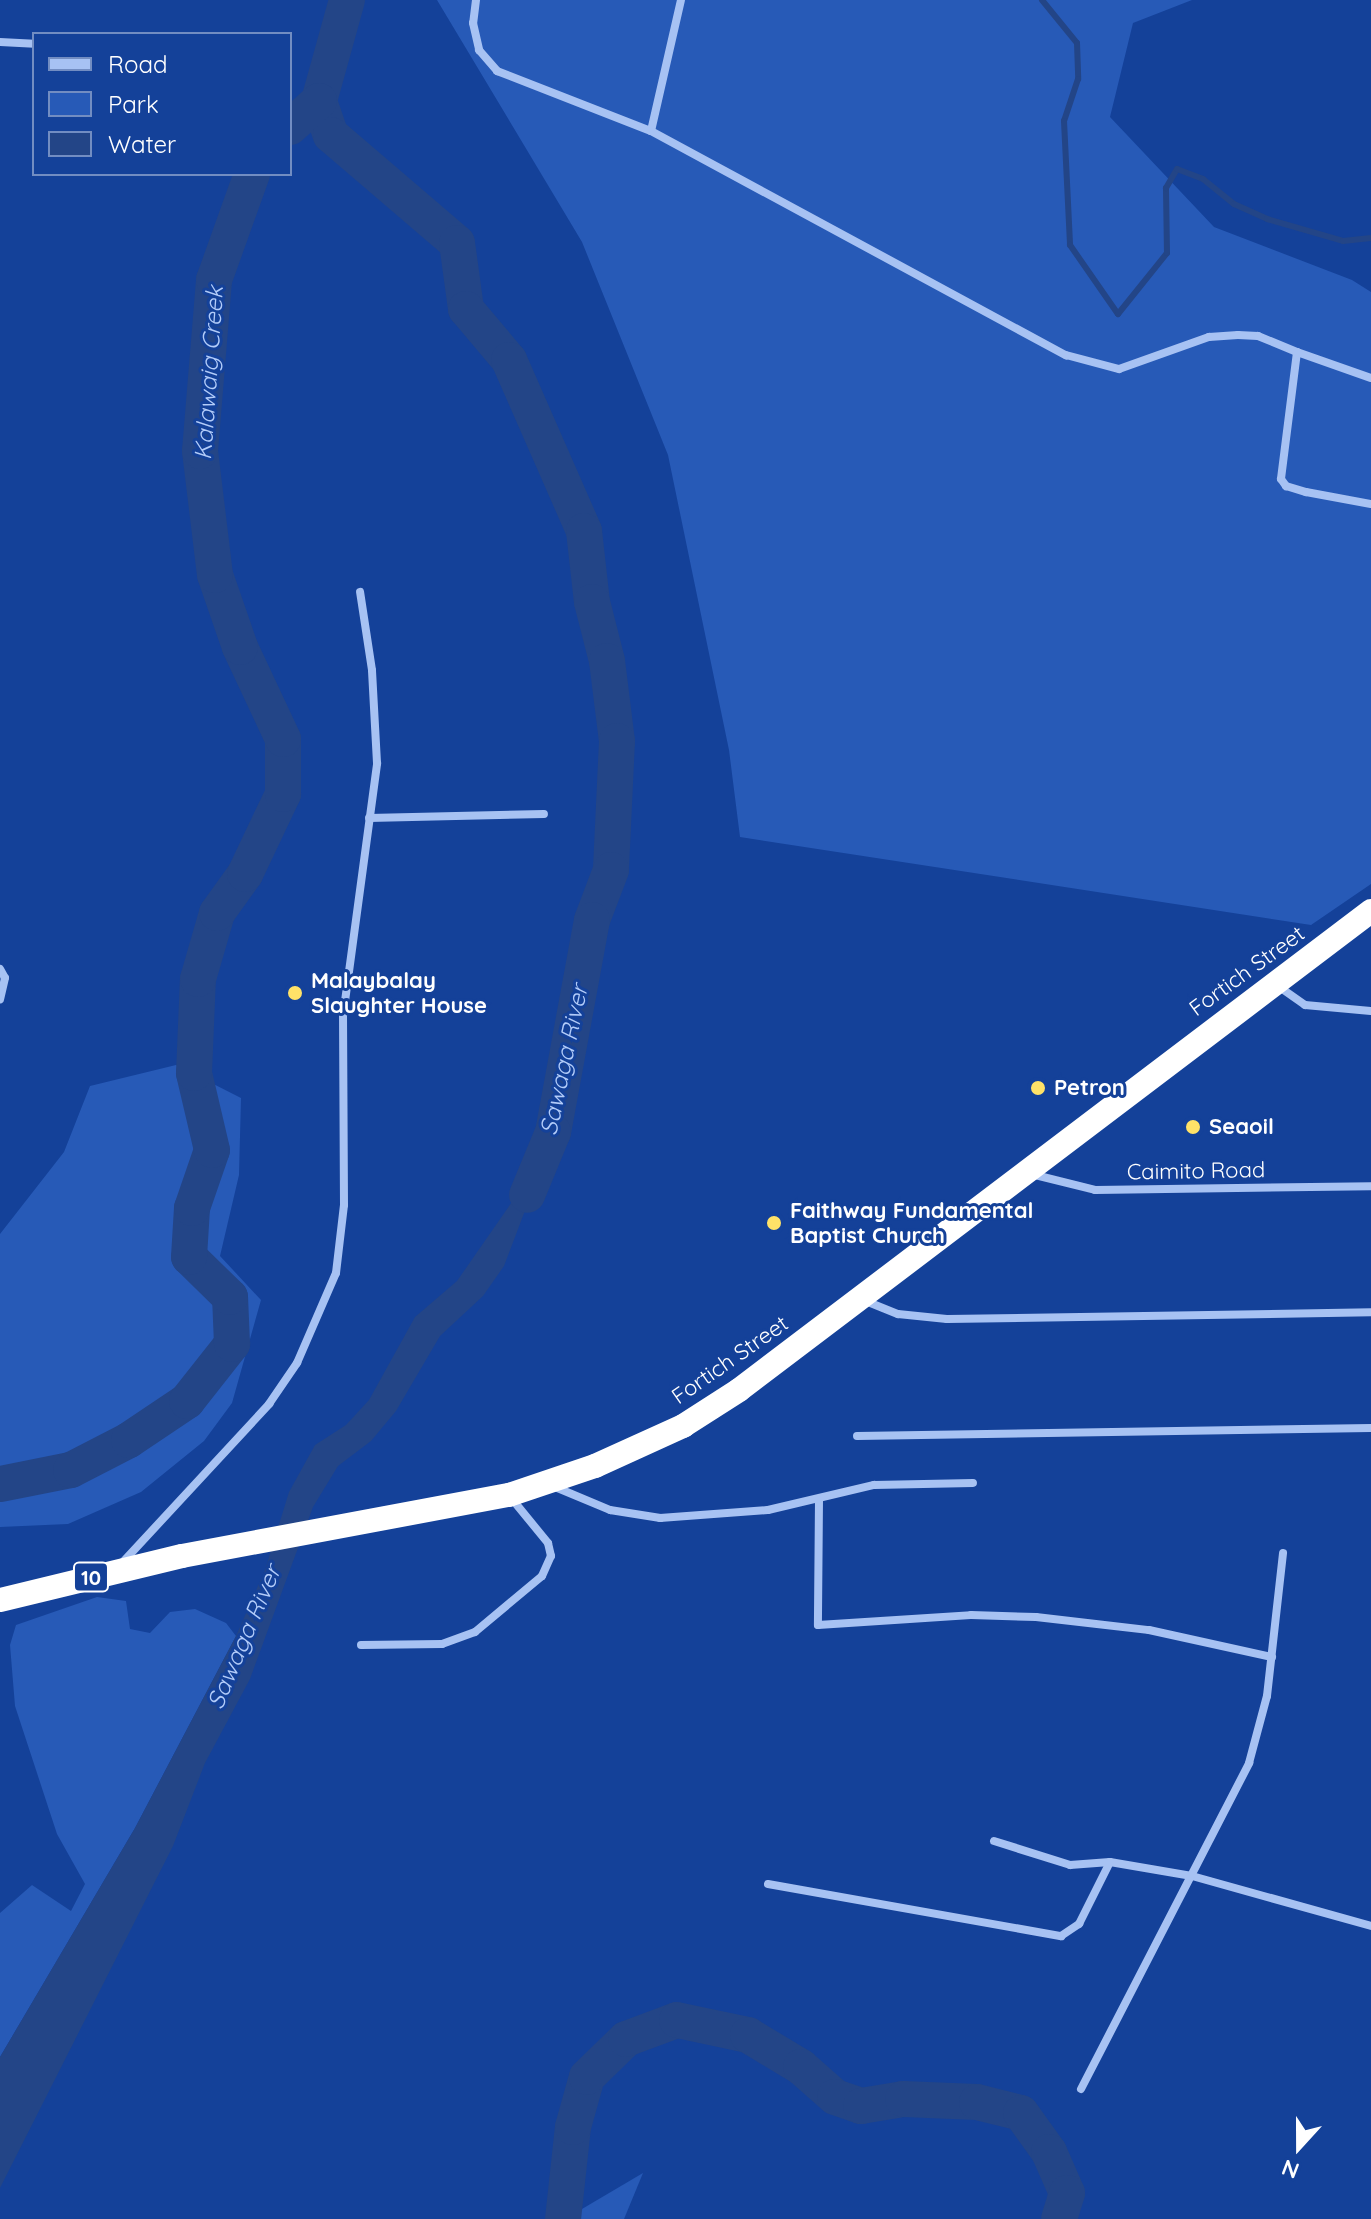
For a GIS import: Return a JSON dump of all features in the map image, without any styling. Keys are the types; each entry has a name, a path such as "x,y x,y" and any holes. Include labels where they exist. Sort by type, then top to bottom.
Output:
{"highway":[{"name":"Fortich Street","path":"0,1600 182,1556 509,1495 547,1483 683,1426 859,1298 1371,911"}],"street":[{"path":"476,0 473,23 479,50 497,71 651,131 1094,366 1119,369 1209,337 1238,335 1258,336 1371,378"},
{"path":"651,131 681,0"},
{"path":"0,42 32,44"},
{"path":"1297,352 1281,479 1286,486 1306,492 1371,504"},
{"path":"113,1572 269,1404 297,1363 336,1273 344,1205 343,1016 377,737 360,592"},
{"path":"369,818 544,814"},
{"path":"0,969 5,978 0,999"},
{"path":"1275,984 1305,1005 1371,1011"},
{"name":"Caimito Road","path":"1026,1171 1095,1190 1371,1186"},
{"path":"859,1298 898,1314 947,1319 1371,1312"},
{"path":"857,1436 1371,1428"},
{"path":"547,1483 610,1510 660,1518 819,1500 874,1485 973,1483"},
{"path":"361,1645 442,1644 475,1632 542,1576 551,1556 548,1543 509,1495"},
{"path":"819,1500 818,1625 971,1615 1036,1617 1149,1630 1272,1657"},
{"path":"1081,2089 1249,1763 1261,1729 1283,1553"},
{"path":"994,1841 1070,1865 1110,1862 1192,1876 1371,1926"},
{"path":"768,1884 1061,1936 1079,1924 1110,1862"}],"green space":[{"path":"437,0 1192,0 1133,23 1110,117 1214,227 1352,280 1371,292 1371,884 1311,925 740,837 729,750 668,455 582,242"},
{"path":"176,1065 241,1098 239,1175 220,1256 261,1300 232,1403 204,1441 141,1492 68,1524 0,1527 0,1234 64,1152 90,1086"},
{"path":"97,1597 126,1601 130,1629 150,1633 170,1612 195,1609 226,1623 236,1636 135,1828 0,2057 0,1913 32,1885 71,1911 85,1884 57,1834 15,1706 10,1645 16,1625"},
{"path":"643,2173 624,2219 565,2219"}],"water":[{"path":"548,1150 504,1266 483,1296 440,1336 396,1411 371,1441 338,1466 313,1507 250,1679 205,1763 173,1846 0,2188 0,2057 135,1828 236,1636 265,1570 289,1492 315,1445 346,1425 369,1400 415,1317 457,1281"}],"waterway":[{"name":"Sawaga River","path":"347,0 319,101 331,135 457,243 466,309 509,360 584,531 592,602 607,661 617,741 611,870 592,920 553,1132 527,1195"},
{"path":"1042,0 1077,43 1078,79 1064,121 1070,245 1118,314 1167,253 1166,188 1177,169 1203,179 1234,204 1267,219 1343,241 1371,238"},
{"name":"Kalawaig Creek","path":"292,125 319,101"},
{"name":"Kalawaig Creek","path":"0,1484 71,1470 129,1440 187,1401 232,1344 230,1297 189,1257 192,1208 212,1150 194,1073 198,979 217,913 245,874 283,794 283,739 240,647 215,575 200,451 214,280 251,176"},
{"path":"563,2219 573,2127 587,2077 626,2039 677,2020 748,2035 801,2067 835,2097 861,2106 903,2099 977,2102 1021,2113 1049,2152 1067,2193 1059,2219"}],"place":[{"name":"Malaybalay Slaughter House","path":"295,993"},
{"name":"Petron","path":"1038,1088"},
{"name":"Seaoil","path":"1193,1127"},
{"name":"Faithway Fundamental Baptist Church","path":"774,1223"}]}
